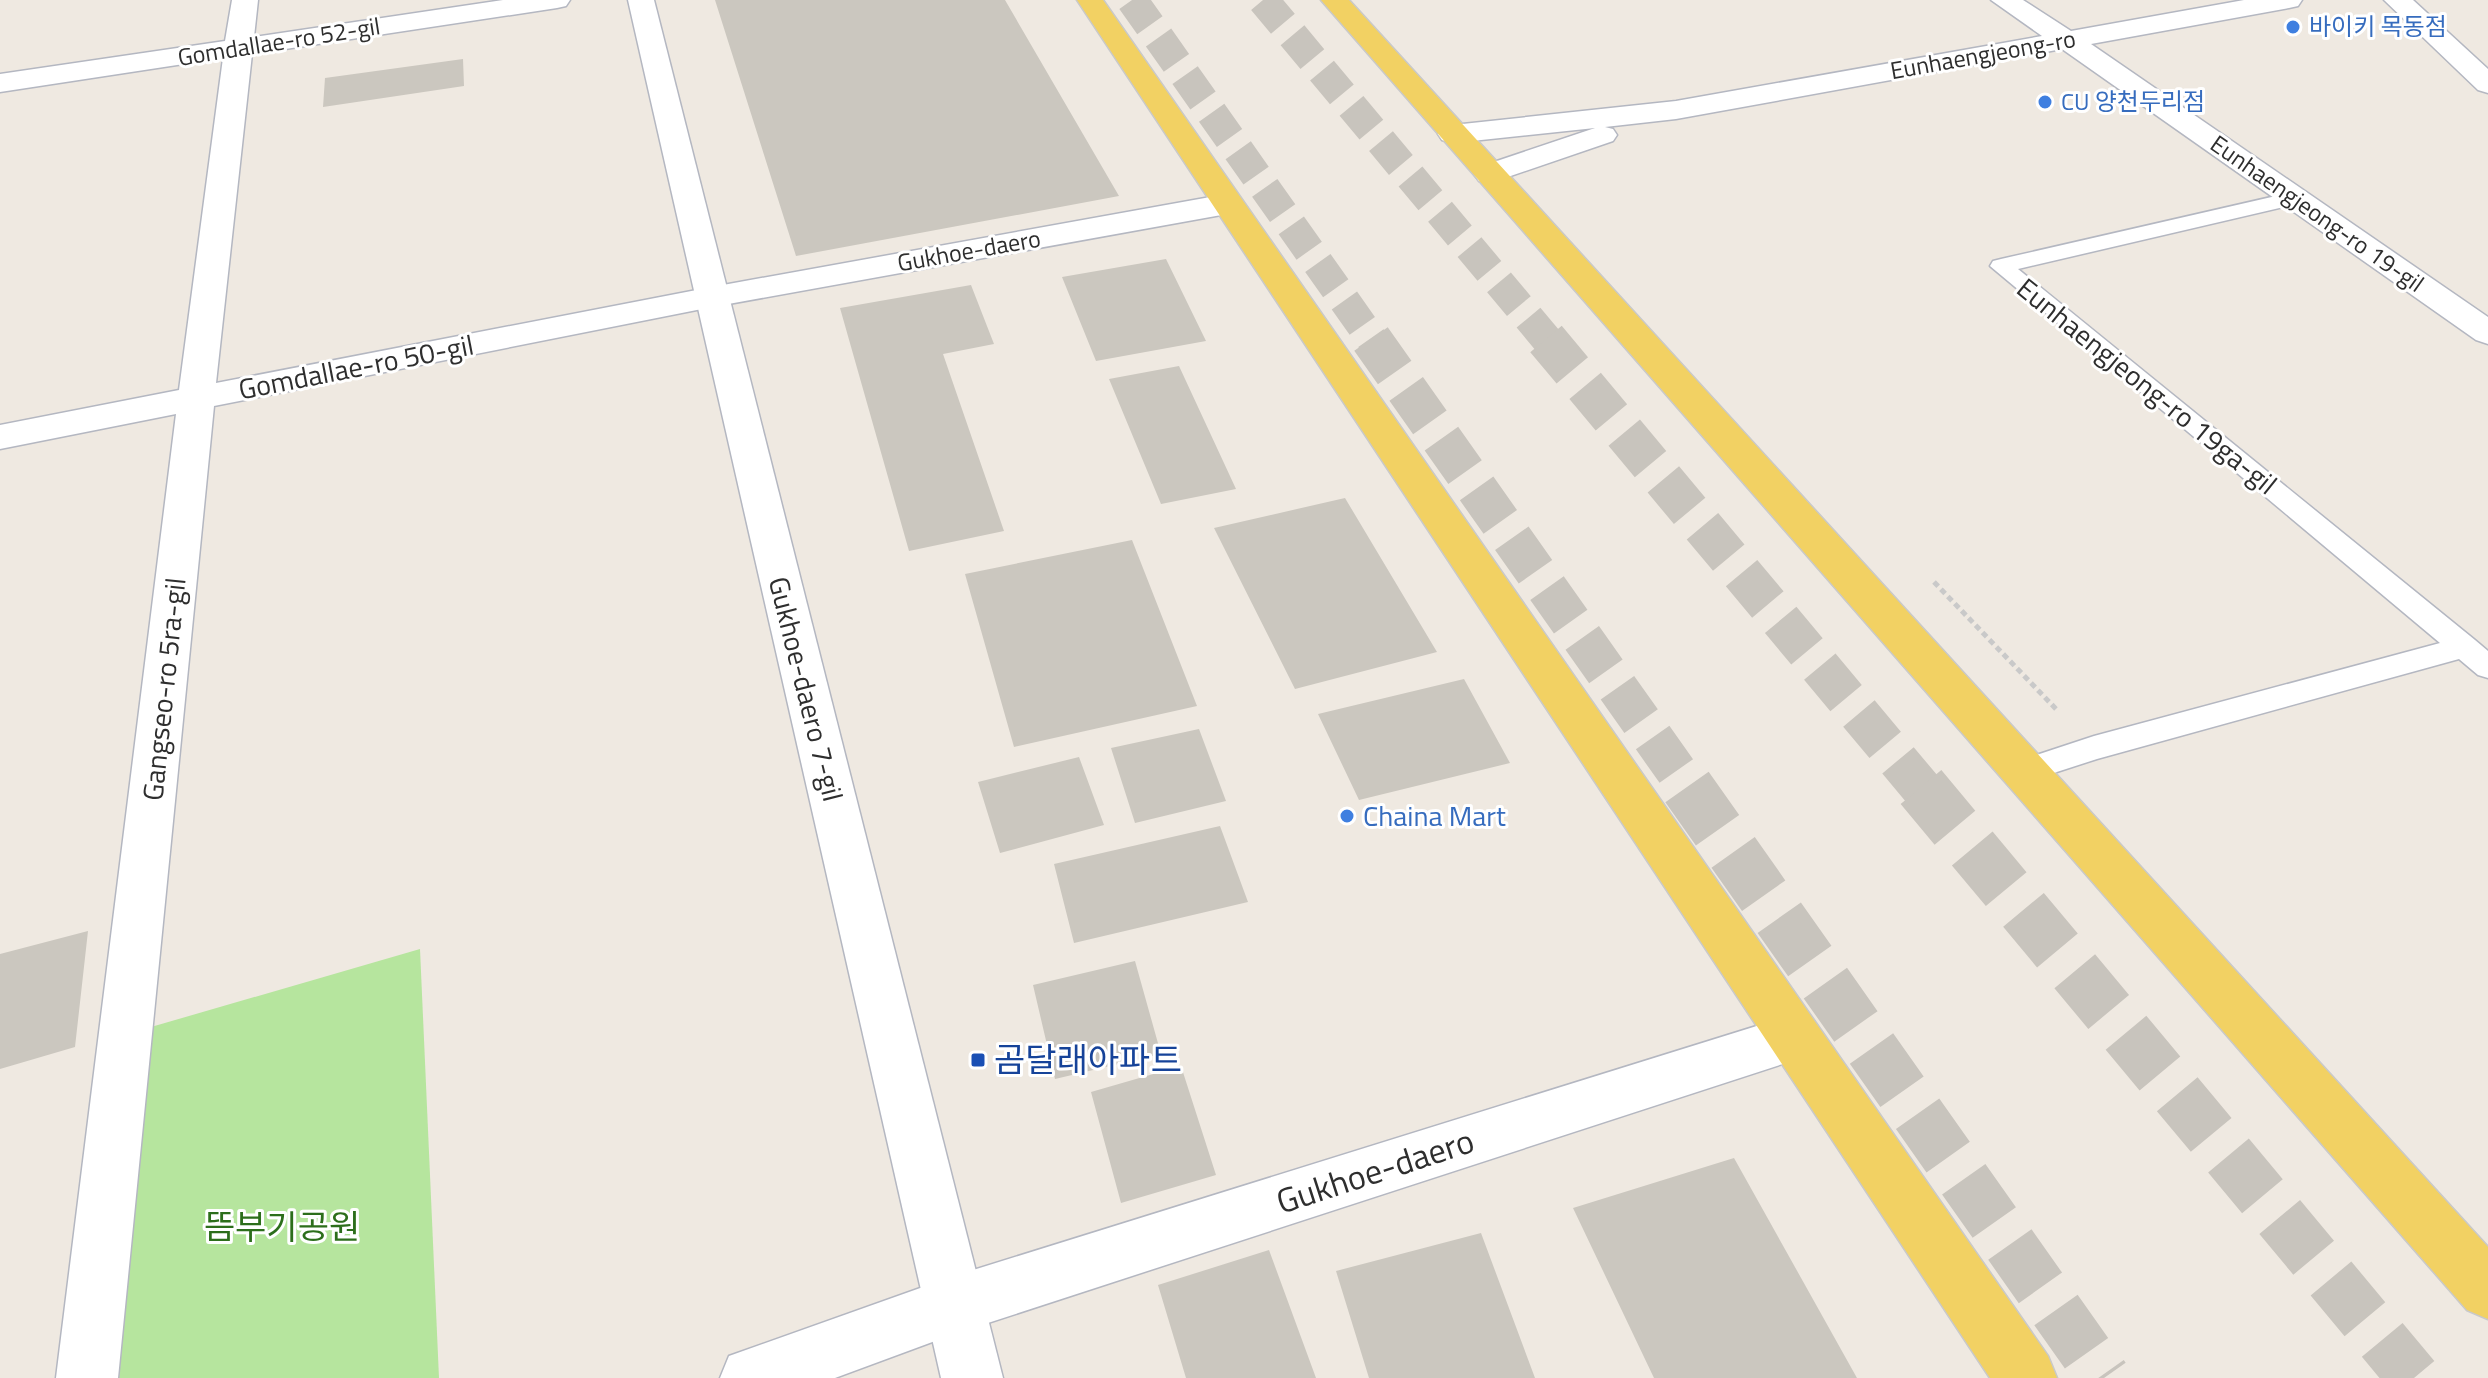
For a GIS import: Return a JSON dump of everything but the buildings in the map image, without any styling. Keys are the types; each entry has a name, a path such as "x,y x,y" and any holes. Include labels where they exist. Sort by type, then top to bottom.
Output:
{"main road":[{"path":"1090,0 2026,1378"},
{"path":"1334,0 2488,1290"}],"street":[{"name":"Gangseo-ro 5ra-gil","path":"87,1378 223,160 245,0"},
{"name":"Gomdallae-ro 52-gil","path":"0,83 557,0"},
{"name":"Gukhoe-daero 7-gil","path":"641,0 972,1378"},
{"name":"Eunhaengjeong-ro 19-gil","path":"2004,0 2067,40 2488,333"},
{"name":"Eunhaengjeong-ro","path":"1453,134 1676,110 2289,0"},
{"path":"2397,0 2488,84"},
{"name":"Eunhaengjeong-ro","path":"1490,174 1676,110"},
{"name":"Gukhoe-daero","path":"712,297 1227,204"},
{"name":"Gomdallae-ro 50-gil","path":"0,437 712,297"},
{"name":"Gukhoe-daero","path":"751,1378 954,1305 1795,1037"}],"lane":[{"name":"Eunhaengjeong-ro 19ga-gil","path":"2293,198 2001,266 2488,667"},
{"path":"2026,770 2094,748 2465,647"}],"green space":[{"name":"뜸부기공원","path":"420,949 439,1378 119,1378 151,1027"}],"tunnel":[{"path":"1132,0 1373,341"},
{"path":"1263,0 1548,341"},
{"path":"1371,339 1689,789"},
{"path":"1546,339 1922,789"},
{"path":"1687,787 2104,1378"},
{"path":"1921,787 2414,1378"}],"place":[{"name":"바이키 목동점","path":"2293,27"},
{"name":"CU 양천두리점","path":"2045,102"},
{"name":"Chaina Mart","path":"1347,816"},
{"name":"곰달래아파트","path":"978,1060"}]}
